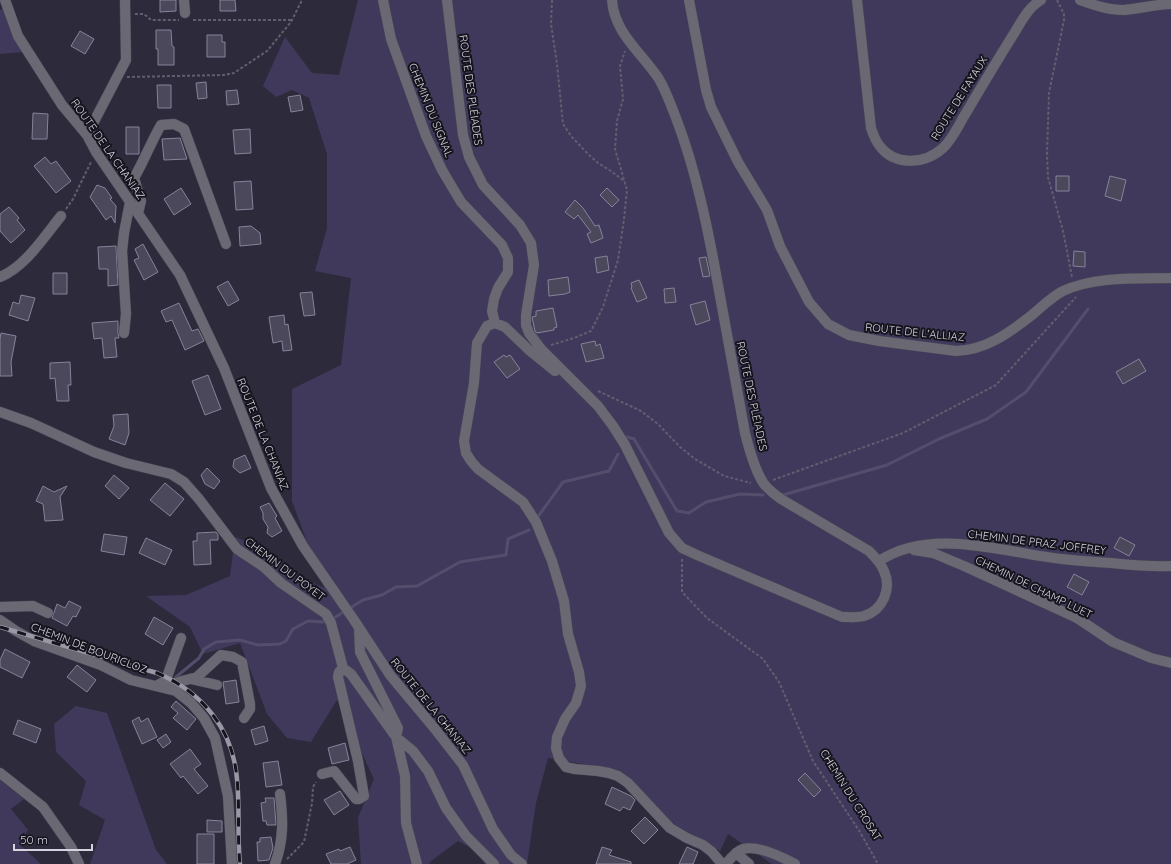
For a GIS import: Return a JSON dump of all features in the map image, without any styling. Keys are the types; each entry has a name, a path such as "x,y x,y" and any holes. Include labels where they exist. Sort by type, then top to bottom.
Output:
{"street":[{"name":"ROUTE DE LA CHANIAZ","path":"5,0 18,36 62,105 86,135 180,275 224,368 271,488 303,546 357,624 390,676 463,765 493,829 511,855 522,864"},
{"path":"86,135 126,60 125,0"},
{"path":"184,0 187,17"},
{"name":"CHEMIN DU SIGNAL","path":"383,0 391,39 426,136 442,170 460,202 502,245 508,258 508,272 498,288 494,299 492,311 495,323"},
{"name":"ROUTE DES PLÉIADES","path":"447,0 463,135 469,157 483,185 520,225 531,243 534,276 527,303 526,325 529,333 541,349 598,406 613,426 669,533 682,548 713,563 842,617 862,617 872,613 879,608 887,591 887,581 879,561 862,547 788,504 764,484 749,448 745,433 707,229 684,142 676,118 658,79 629,43 616,20 612,0"},
{"name":"ROUTE DE L'ALLIAZ","path":"689,0 706,90 715,115 741,168 767,210 780,246 793,273 809,302 828,324 849,335 867,340 966,351 982,347 995,341 1032,315 1053,297 1074,287 1102,281 1171,278"},
{"name":"ROUTE DE FAYAUX","path":"857,0 871,128 878,144 889,155 898,160 914,161 928,158 943,148 954,133 1003,50 1027,13 1041,0"},
{"path":"1080,0 1104,8 1117,10 1171,4"},
{"path":"138,213 141,200 134,178 145,160 153,138 161,125 174,124 184,129 194,160 226,244"},
{"path":"124,333 126,314 122,251 130,202"},
{"path":"0,277 9,274 19,266 61,216"},
{"path":"565,372 556,372 529,350 505,327 495,323 487,326 476,343 474,383 464,440 466,453 478,469 523,502 536,522 552,561 564,601 568,634 579,672 581,686 580,695 564,719 557,737 556,748 558,758 566,767 574,770 598,771 618,776 628,783 670,828 703,845 712,852 722,864"},
{"name":"CHEMIN DU POYET","path":"0,412 31,423 94,452 126,463 170,474 184,482 237,548 264,567 281,583 328,619 343,668 351,674 396,737 412,752 428,771 446,808 466,836 494,864"},
{"name":"CHEMIN DE PRAZ JOFFREY","path":"879,561 886,556 906,549 930,544 968,544 1062,559 1154,567 1171,566"},
{"name":"CHEMIN DE CHAMP LUET","path":"906,549 933,553 964,566 1077,618 1113,642 1151,658 1171,663"},
{"path":"0,607 33,606 48,614"},
{"name":"CHEMIN DE BOURICLOZ","path":"0,620 16,632 34,641 101,665 131,680 176,691 191,704 204,718 215,738 228,796 232,864"},
{"path":"357,624 360,652 398,728 396,737 405,776 406,823 417,864"},
{"path":"158,687 167,677 181,638"},
{"path":"158,687 197,678 221,655 233,657 242,662 250,704 250,709 244,718"},
{"name":"CHEMIN DU POYET","path":"322,774 334,771 356,799 364,796 358,761 338,677 339,672 343,668"},
{"path":"191,679 216,685"},
{"path":"0,773 44,807 71,847 79,864"},
{"path":"275,864 282,838 283,818 280,794"},
{"path":"726,864 742,849 753,849 783,857 795,864"},
{"path":"736,853 749,864"}],"path":[{"path":"118,77 224,75 234,73 275,43 292,20 302,0"},
{"path":"552,0 551,24 563,124 571,136 588,154 598,163 611,170 624,182"},
{"path":"592,389 641,411 658,424 680,447 695,459 724,476 751,483 764,484 802,468 903,433 996,385 1079,295 1074,287 1063,231 1048,177 1047,154 1049,93 1064,20 1064,14 1056,0"},
{"path":"125,14 144,14 151,20 187,17 292,20"},
{"path":"541,349 591,331 603,307 618,260 627,190 615,149 617,121 623,99 620,66 622,55 629,43"},
{"path":"61,216 73,199 96,152"},
{"name":"CHEMIN DU CROSAT","path":"682,548 682,592 707,618 763,659 779,682 813,761 860,832 878,864"},
{"path":"285,861 304,842 312,803 313,786 320,774 322,774"}],"shaded area":[{"path":"358,0 1171,0 1171,864 772,864 728,834 720,851 667,820 633,782 617,770 548,758 536,803 527,864 485,864 475,850 458,841 429,864 361,864 358,818 374,779 337,700 311,742 287,738 267,714 240,643 203,654 190,627 146,596 186,595 230,576 235,537 259,546 301,577 324,588 292,501 292,389 341,365 351,278 315,271 327,228 327,154 309,98 292,90 276,97 263,86 285,37 312,73 339,75"},
{"path":"3,9 13,34 24,52 0,54 0,10"},
{"path":"76,706 107,713 156,850 167,864 90,864 105,820 79,805 86,781 56,752 54,724"},
{"path":"0,780 24,799 11,809 28,830 19,844 41,864 0,864"}],"building":[{"path":"160,0 176,0 176,11 160,12"},
{"path":"220,0 235,0 236,11 220,11"},
{"path":"156,30 171,30 172,46 174,47 174,65 158,65"},
{"path":"80,31 94,39 85,54 71,46"},
{"path":"207,35 222,35 222,42 225,42 225,57 207,57"},
{"path":"206,82 207,98 198,99 196,83"},
{"path":"157,85 171,85 171,108 158,108"},
{"path":"237,90 239,104 227,105 226,91"},
{"path":"300,95 303,110 291,112 288,97"},
{"path":"33,113 48,114 47,139 32,139"},
{"path":"126,127 139,127 139,154 126,154"},
{"path":"250,129 251,153 235,154 233,130"},
{"path":"180,138 187,159 164,160 162,139"},
{"path":"45,157 51,164 56,161 71,181 56,193 34,166"},
{"path":"1056,176 1069,176 1069,191 1056,191"},
{"path":"1110,176 1126,180 1121,201 1105,196"},
{"path":"251,181 253,209 236,210 234,182"},
{"path":"97,185 105,188 112,198 110,199 116,206 115,223 111,216 106,220 90,197"},
{"path":"181,188 191,204 174,215 164,199"},
{"path":"607,188 619,200 612,207 600,195"},
{"path":"575,200 583,208 595,226 599,225 603,238 591,243 587,234 591,232 578,215 574,219 565,212"},
{"path":"9,207 19,218 17,220 25,230 11,243 0,231 0,214"},
{"path":"251,226 260,233 261,244 240,246 239,227"},
{"path":"143,244 158,272 144,280 134,260 139,258 135,249"},
{"path":"116,246 118,285 108,286 108,269 99,269 98,247"},
{"path":"1074,251 1085,252 1085,267 1073,266"},
{"path":"607,256 609,270 597,273 595,258"},
{"path":"706,257 710,276 703,277 699,258"},
{"path":"53,273 67,273 67,294 53,294"},
{"path":"568,277 570,292 549,296 548,280"},
{"path":"639,280 647,298 637,302 631,288 631,283"},
{"path":"228,281 239,300 228,306 217,287"},
{"path":"674,288 676,302 665,303 664,289"},
{"path":"312,292 315,315 304,316 300,293"},
{"path":"21,295 35,298 28,321 9,315 13,302 19,304"},
{"path":"705,301 710,320 696,325 690,305"},
{"path":"179,303 192,331 198,329 204,341 185,350 172,320 166,322 161,311"},
{"path":"553,308 557,327 554,328 554,330 537,333 535,331 532,317 536,316 536,311"},
{"path":"284,315 285,325 288,324 292,350 283,351 282,341 273,343 269,317"},
{"path":"118,321 119,338 115,338 117,357 104,358 102,338 94,339 92,323"},
{"path":"1,333 16,336 11,362 12,376 0,376"},
{"path":"595,341 596,346 600,344 604,358 586,362 581,344"},
{"path":"504,355 506,357 510,355 520,369 507,378 494,362"},
{"path":"1139,359 1146,371 1123,384 1116,372"},
{"path":"70,362 71,385 68,385 69,401 57,401 55,378 50,379 50,363"},
{"path":"208,375 221,409 205,415 192,381"},
{"path":"128,414 129,433 125,445 109,439 114,426 113,415"},
{"path":"245,455 251,468 240,473 233,467 234,460"},
{"path":"207,468 220,481 214,489 205,484 201,475"},
{"path":"114,475 129,488 119,499 105,486"},
{"path":"165,483 184,499 170,516 150,500"},
{"path":"43,486 54,492 67,486 60,497 63,520 45,521 43,504 36,501"},
{"path":"269,503 277,516 275,518 282,531 272,537 267,533 268,527 263,519 263,513 260,507"},
{"path":"216,532 218,535 218,540 210,540 211,564 194,565 193,541 197,541 197,533"},
{"path":"104,534 127,537 124,555 101,551"},
{"path":"1120,537 1135,545 1129,556 1114,548"},
{"path":"146,538 172,550 165,565 139,553"},
{"path":"1074,574 1089,582 1082,595 1067,587"},
{"path":"69,601 81,607 76,617 73,616 67,626 52,618 57,604 65,608"},
{"path":"154,617 173,628 163,645 145,634"},
{"path":"5,649 30,662 22,678 0,667 0,660"},
{"path":"77,665 96,680 87,692 67,677"},
{"path":"236,680 239,702 226,704 223,682"},
{"path":"176,701 196,719 187,730 173,718 178,713 171,707"},
{"path":"139,717 141,722 148,718 157,737 142,744 132,721"},
{"path":"18,720 41,729 36,743 13,734"},
{"path":"264,726 268,741 255,745 251,730"},
{"path":"166,734 171,742 163,748 157,740"},
{"path":"345,743 349,760 332,764 328,748"},
{"path":"190,749 201,764 194,769 208,786 198,794 183,776 181,778 170,764"},
{"path":"278,761 282,785 266,787 263,763"},
{"path":"805,773 821,790 814,797 798,780"},
{"path":"612,787 631,796 635,800 630,810 623,807 620,811 605,804"},
{"path":"340,791 349,805 334,815 324,800"},
{"path":"265,798 274,798 276,825 267,825 266,821 263,821 261,803 266,802"},
{"path":"645,817 658,830 644,844 631,831"},
{"path":"207,820 222,821 222,832 207,832"},
{"path":"197,834 214,834 214,864 197,864"},
{"path":"271,837 273,848 269,860 258,861 257,842 260,842 260,838"},
{"path":"350,847 356,860 347,864 331,864 326,854"},
{"path":"602,847 612,850 609,855 631,862 631,864 596,864"},
{"path":"687,847 698,852 693,864 679,864"}],"waterway":[{"path":"783,495 887,465 939,439 987,419 1026,392 1088,309"},
{"path":"627,437 634,439 677,511 689,513 706,502 740,494 763,495"},
{"path":"537,518 563,482 609,471 618,454"},
{"path":"176,677 199,658 204,649 216,642 240,640 258,645 280,644 286,641 293,629 308,621 322,622 334,618 363,600 382,595 396,587 417,586 460,562 506,555 508,539 529,530"}],"railway":[{"path":"0,627 157,673 173,681 201,702 222,728 234,761 238,790 240,864"}]}
